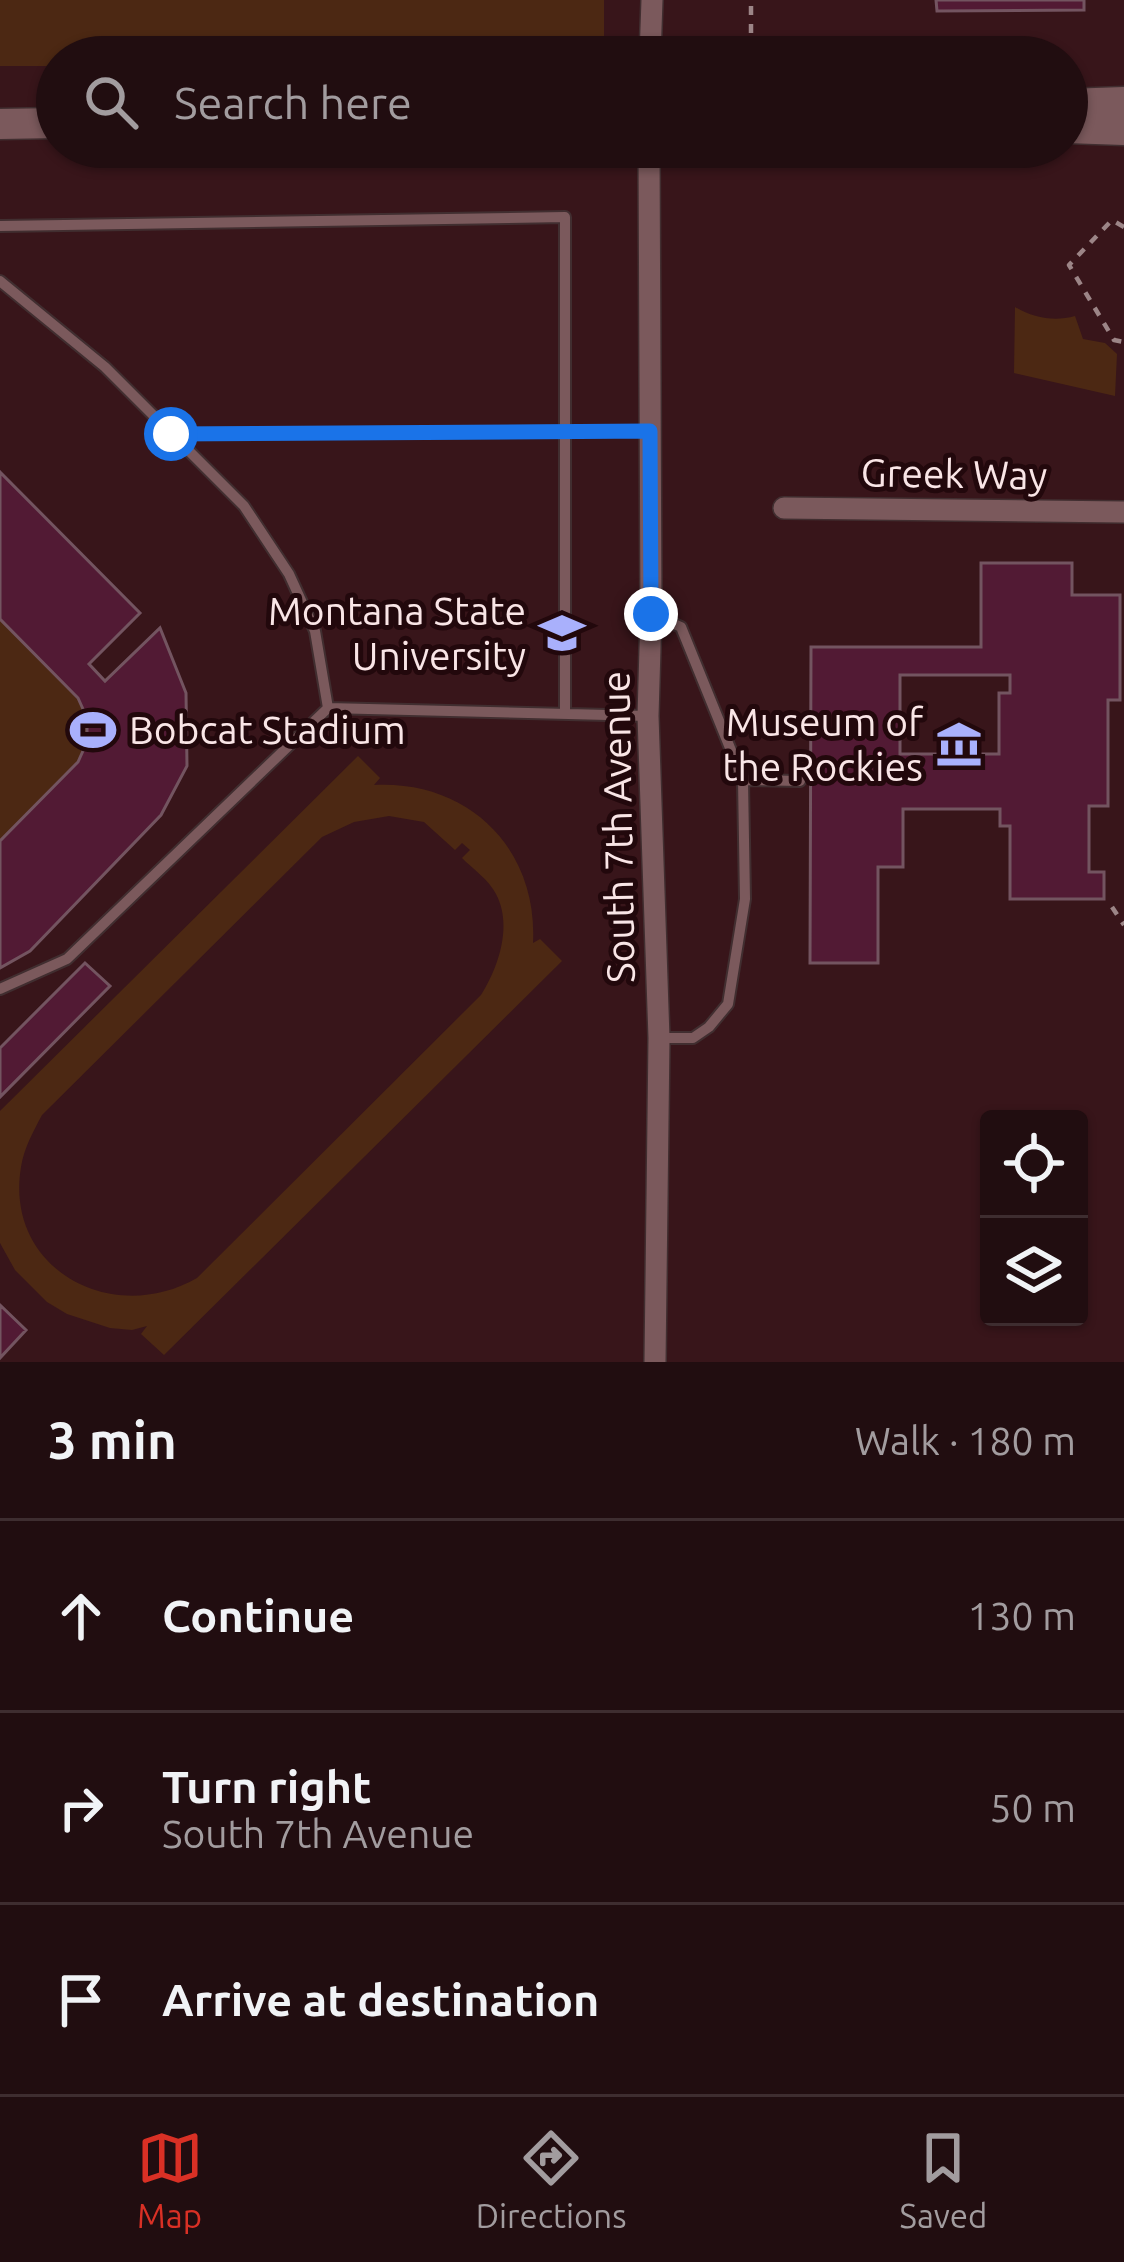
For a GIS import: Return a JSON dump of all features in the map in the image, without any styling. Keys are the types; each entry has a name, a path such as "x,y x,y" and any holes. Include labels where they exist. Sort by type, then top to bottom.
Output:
{"main road":[{"path":"1088,103 1124,102"},
{"path":"0,124 36,123"},
{"path":"1088,129 1124,130"}],"street":[{"path":"651,36 652,0"},
{"name":"South 7th Avenue","path":"649,168 648,716 659,1038 655,1362"},
{"name":"Greek Way","path":"784,508 1124,512"}],"lane":[{"path":"0,226 565,217 565,712"},
{"path":"0,281 105,367 244,506 289,574 316,632 328,708"},
{"path":"171,434 650,431"},
{"path":"651,614 681,627 743,780 745,899 728,1004 693,1038 659,1038"},
{"path":"0,989 68,959 328,708 648,716"},
{"path":"743,780 800,781"}],"path":[{"path":"751,6 751,36"},
{"path":"1124,227 1112,220 1069,265 1114,340 1124,342"},
{"path":"1112,907 1124,926"}],"shaded area":[{"name":"Montana State University","path":"0,0 1124,0 1124,1362 0,1362"},
{"path":"0,0 604,0 604,36 36,36 36,66 0,66"},
{"path":"1015,307 1044,318 1075,316 1083,339 1105,343 1117,354 1115,396 1014,373"},
{"name":"Bobcat Stadium","path":"0,472 140,613 89,663 104,680 160,628 186,693 187,766 161,815 30,951 0,968"},
{"path":"358,756 380,778 374,785 408,786 440,794 491,827 524,878 532,909 533,943 540,939 562,961 164,1355 141,1334 147,1326 110,1328 67,1314 47,1302 15,1270 0,1243 0,1111","holes":["389,816 424,822 455,850 462,843 470,850 462,858 489,884 501,906 501,946 481,995 197,1278 164,1291 131,1296 99,1291 71,1279 47,1260 29,1234 20,1203 22,1160 42,1115 322,837 354,822"]}],"building":[{"path":"936,0 1084,0 1084,10 937,11"},
{"name":"Bobcat Stadium","path":"0,472 140,613 89,664 105,681 160,628 186,693 187,766 161,815 30,951 0,968 0,841 78,762 87,742 87,718 78,698 0,619"},
{"path":"981,563 1072,563 1072,595 1120,595 1120,700 1108,700 1108,806 1089,806 1089,872 1104,872 1104,899 1010,899 1010,826 1000,826 1000,809 903,809 903,867 878,867 878,963 810,963 811,647 981,647","holes":["900,675 1010,675 1010,693 999,693 999,754 900,754"]},
{"path":"85,963 110,986 0,1097 0,1048"},
{"path":"0,1305 26,1330 0,1358"}],"place":[{"name":"Montana State University","path":"562,633"},
{"name":"Bobcat Stadium","path":"93,730"},
{"name":"Museum of the Rockies","path":"959,744"}],"route":[{"path":"171,434 650,431 651,614"}]}
